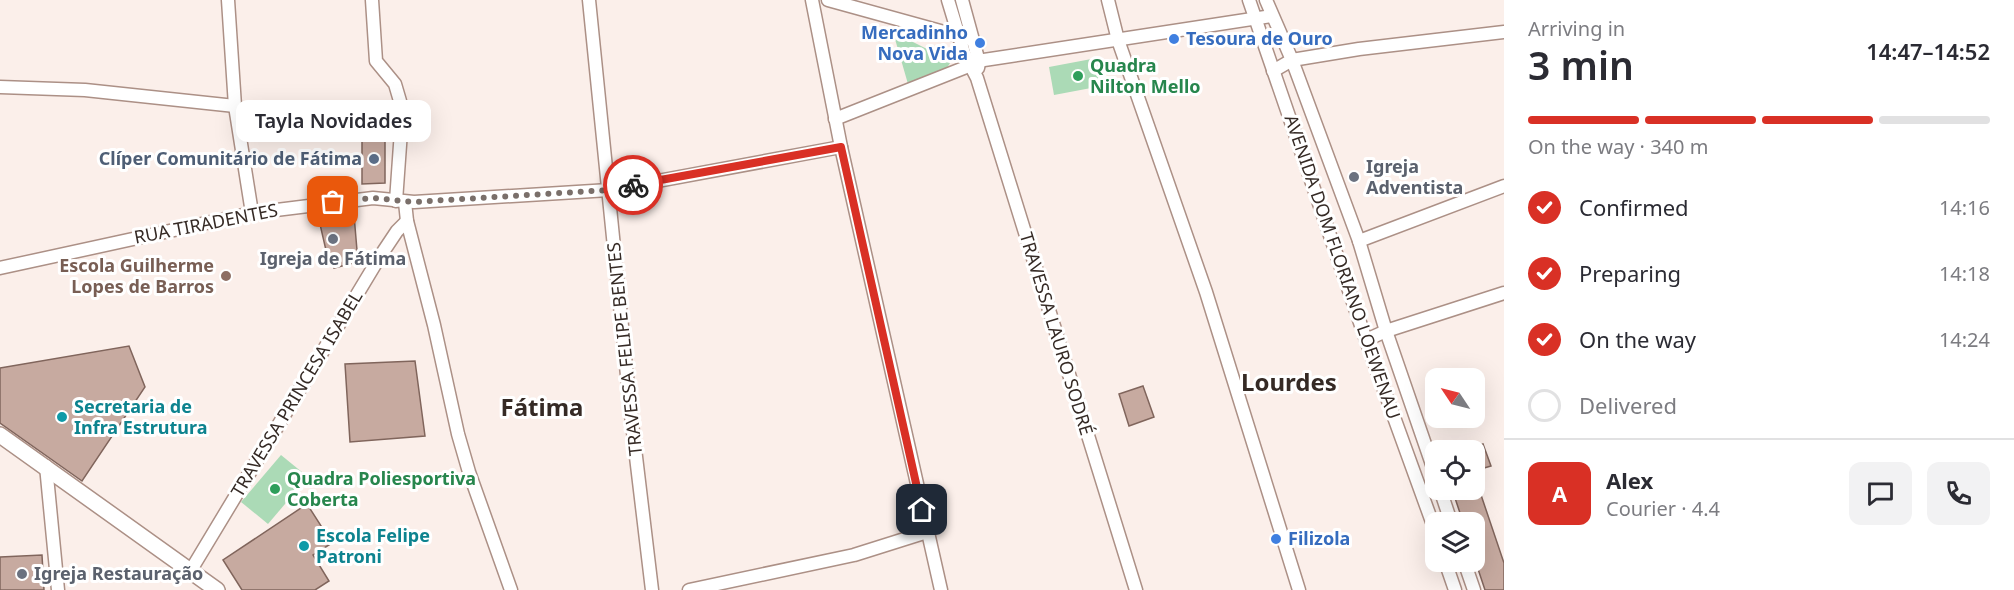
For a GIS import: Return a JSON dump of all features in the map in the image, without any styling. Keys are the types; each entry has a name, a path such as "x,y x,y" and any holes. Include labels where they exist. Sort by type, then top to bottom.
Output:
{"main road":[{"path":"0,435 217,590"}],"street":[{"path":"228,0 235,106 252,213"},
{"path":"372,0 376,61 395,84 400,101 402,117 401,202 469,472 511,590"},
{"name":"TRAVESSA FELIPE BENTES","path":"590,0 631,415 652,590"},
{"path":"812,0 841,147 941,590"},
{"path":"828,0 973,40"},
{"name":"TRAVESSA LAURO SODRÉ","path":"948,0 959,37 977,78 1136,590"},
{"name":"TRAVESSA LAURO SODRÉ","path":"962,0 973,40 971,61"},
{"path":"1108,0 1118,40 1206,292 1299,590"},
{"name":"AVENIDA DOM FLORIANO LOEWENAU","path":"1249,0 1366,340 1428,512"},
{"name":"AVENIDA DOM FLORIANO LOEWENAU","path":"1266,0 1292,60 1359,241 1386,331 1425,444"},
{"path":"836,119 971,61 1272,16"},
{"path":"1273,72 1292,60 1359,49 1504,32"},
{"path":"0,87 85,90 235,106"},
{"name":"RUA TIRADENTES","path":"0,268 252,213 373,198 401,202 609,190 841,147"},
{"path":"1359,241 1504,186"},
{"name":"TRAVESSA PRINCESA ISABEL","path":"191,570 379,258 397,231 407,221"},
{"path":"1366,340 1386,331 1504,292"},
{"path":"46,466 58,590"},
{"path":"689,590 854,555 927,532"},
{"path":"1449,572 1455,590"},
{"path":"1468,572 1474,590"}],"green space":[{"path":"893,32 945,58 950,63 938,74 908,84"},
{"name":"Quadra Nilton Mello","path":"1102,57 1107,85 1054,95 1049,67"},
{"name":"Quadra Poliesportiva Coberta","path":"281,455 308,477 268,524 241,502"}],"building":[{"name":"Clíper Comunitário de Fátima","path":"362,135 385,135 385,183 362,184"},
{"path":"354,215 358,262 334,268 332,258 328,259 319,220"},
{"name":"Secretaria de Infra Estrutura","path":"129,346 145,387 82,481 0,423 0,368"},
{"path":"415,361 425,436 350,442 345,364"},
{"path":"1143,386 1154,417 1129,426 1119,394"},
{"path":"1485,450 1491,466 1485,468"},
{"path":"1456,500 1483,500 1504,563 1504,590 1485,590 1479,572 1485,572 1485,512 1460,512"},
{"name":"Escola Felipe Patroni","path":"307,504 332,543 313,555 329,581 315,590 242,590 223,560"},
{"name":"Igreja Restauração","path":"42,555 44,590 0,590 0,557"}],"way so far":[{"path":"333,202 373,198 414,202 609,190 633,185"}],"place":[{"name":"Tesoura de Ouro","path":"1174,39"},
{"name":"Mercadinho Nova Vida","path":"980,43"},
{"name":"Quadra Nilton Mello","path":"1078,76"},
{"name":"Clíper Comunitário de Fátima","path":"374,159"},
{"name":"Igreja Adventista","path":"1354,177"},
{"name":"Tayla Novidades","path":"333,202"},
{"name":"Igreja de Fátima","path":"333,239"},
{"name":"Escola Guilherme Lopes de Barros","path":"226,276"},
{"name":"Secretaria de Infra Estrutura","path":"62,417"},
{"name":"Quadra Poliesportiva Coberta","path":"275,489"},
{"name":"Filizola","path":"1276,539"},
{"name":"Escola Felipe Patroni","path":"304,546"},
{"name":"Igreja Restauração","path":"22,574"}],"district":[{"name":"Lourdes","path":"1289,383"},
{"name":"Fátima","path":"542,408"}],"route":[{"path":"633,185 841,147 922,510"}]}
